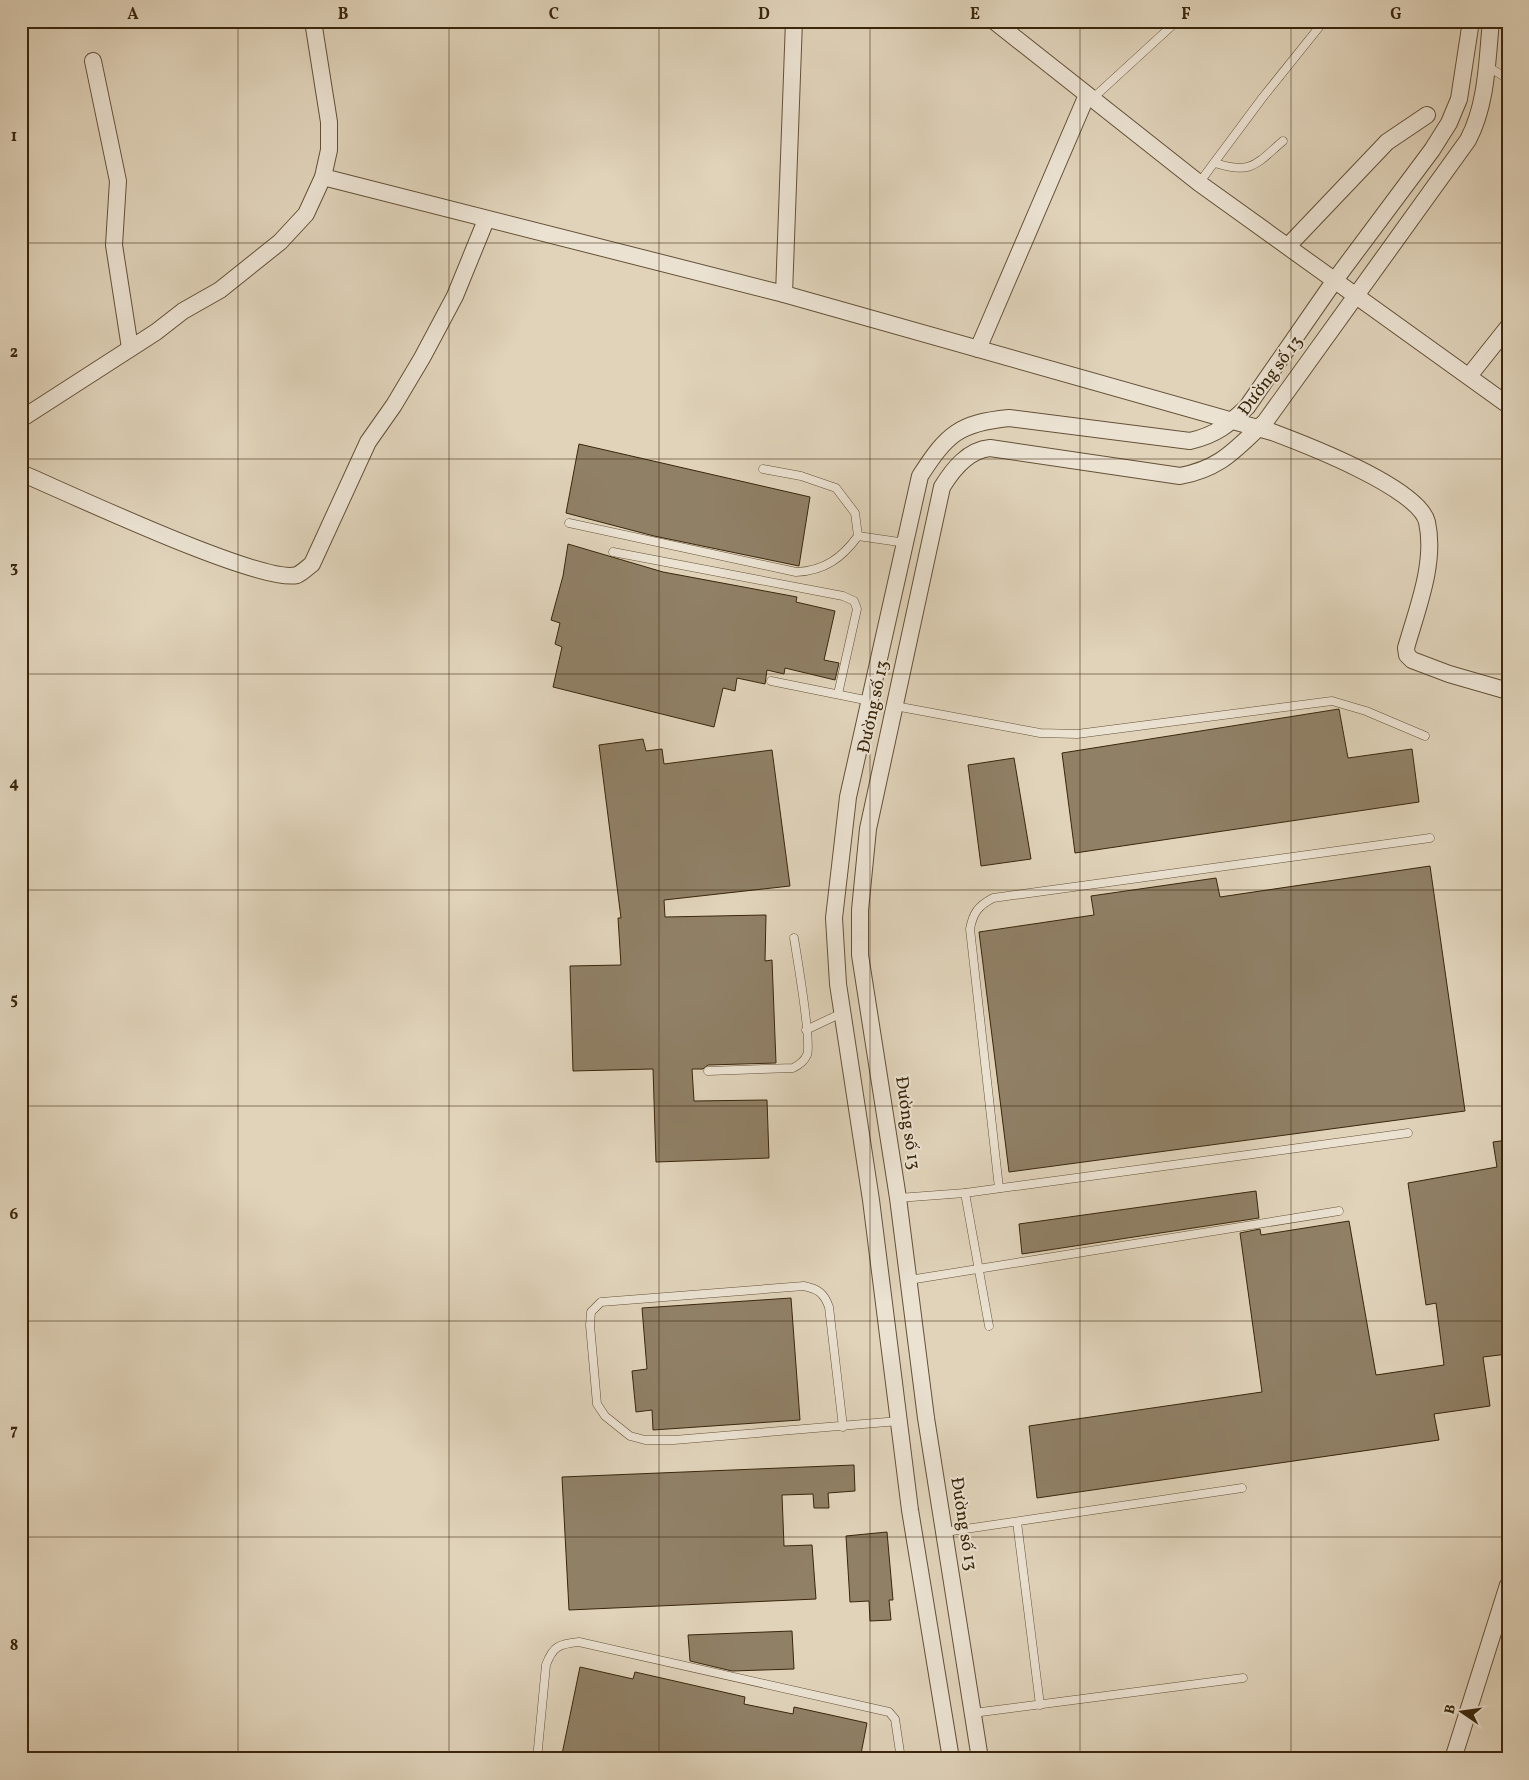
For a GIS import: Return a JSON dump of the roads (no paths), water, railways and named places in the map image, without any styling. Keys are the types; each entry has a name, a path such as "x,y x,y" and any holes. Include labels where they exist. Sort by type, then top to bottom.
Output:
{"street":[{"path":"21,419 183,311 220,290 280,242 306,214 323,177 329,150 329,122 313,21"},
{"path":"784,294 794,21"},
{"path":"994,21 1199,183 1508,405"},
{"name":"Đường số 13","path":"951,1759 910,1510 871,1200 842,1013 834,918 848,797 920,476 947,438 959,430 976,423 1010,418 1190,441 1211,436 1233,421 1247,407 1335,280 1432,150 1449,123 1459,99 1471,21"},
{"name":"Đường số 13","path":"980,1759 926,1418 898,1198 860,954 860,910 868,829 942,487 953,469 982,449 990,448 1180,476 1198,473 1215,466 1233,452 1265,422 1468,140 1476,125 1487,66 1492,21"},
{"path":"93,61 118,181 114,245 130,348"},
{"path":"978,349 1090,97"},
{"path":"1288,246 1387,142 1427,115"},
{"path":"323,177 486,220 784,294 1258,428 1324,451 1394,488 1413,501 1426,520 1429,550 1424,580 1406,648 1407,656 1412,660 1449,674 1508,691"},
{"path":"21,473 208,554 278,575 296,575 312,564 368,442 394,405 455,296 486,220"},
{"path":"1469,376 1508,328"},
{"path":"947,438 967,458"},
{"path":"870,701 895,706"},
{"path":"871,1200 898,1198"},
{"path":"899,1421 926,1418"},
{"path":"1453,1759 1504,1610 1508,1585"}],"lane":[{"path":"1090,97 1177,21"},
{"path":"1199,183 1263,96 1324,21"},
{"path":"1487,66 1508,79"},
{"path":"1215,163 1235,169 1255,165 1283,141"},
{"path":"569,523 796,572 812,572 846,553 858,536 855,513 836,488 801,476 763,469"},
{"path":"858,536 906,543"},
{"path":"614,552 843,596 854,601 857,608 838,694"},
{"path":"771,682 870,701"},
{"path":"895,706 1040,733 1077,734 1332,701 1366,711 1425,736"},
{"path":"1000,1188 970,929 972,915 980,905 993,898 1430,838"},
{"path":"708,1071 793,1068 802,1064 807,1054 806,1030 794,938"},
{"path":"806,1030 842,1013"},
{"path":"898,1198 965,1193 1408,1133"},
{"path":"965,1193 990,1326"},
{"path":"909,1280 1339,1211"},
{"path":"843,1426 829,1307 826,1296 818,1289 804,1286 601,1302 591,1312 590,1325 597,1404 605,1416 630,1436 645,1440 674,1440 843,1426 899,1421"},
{"path":"945,1532 1242,1488"},
{"path":"1017,1522 1040,1705"},
{"path":"537,1759 548,1659 551,1653 562,1643 579,1642 889,1712 895,1720 901,1759"},
{"path":"973,1714 1243,1678"}]}
